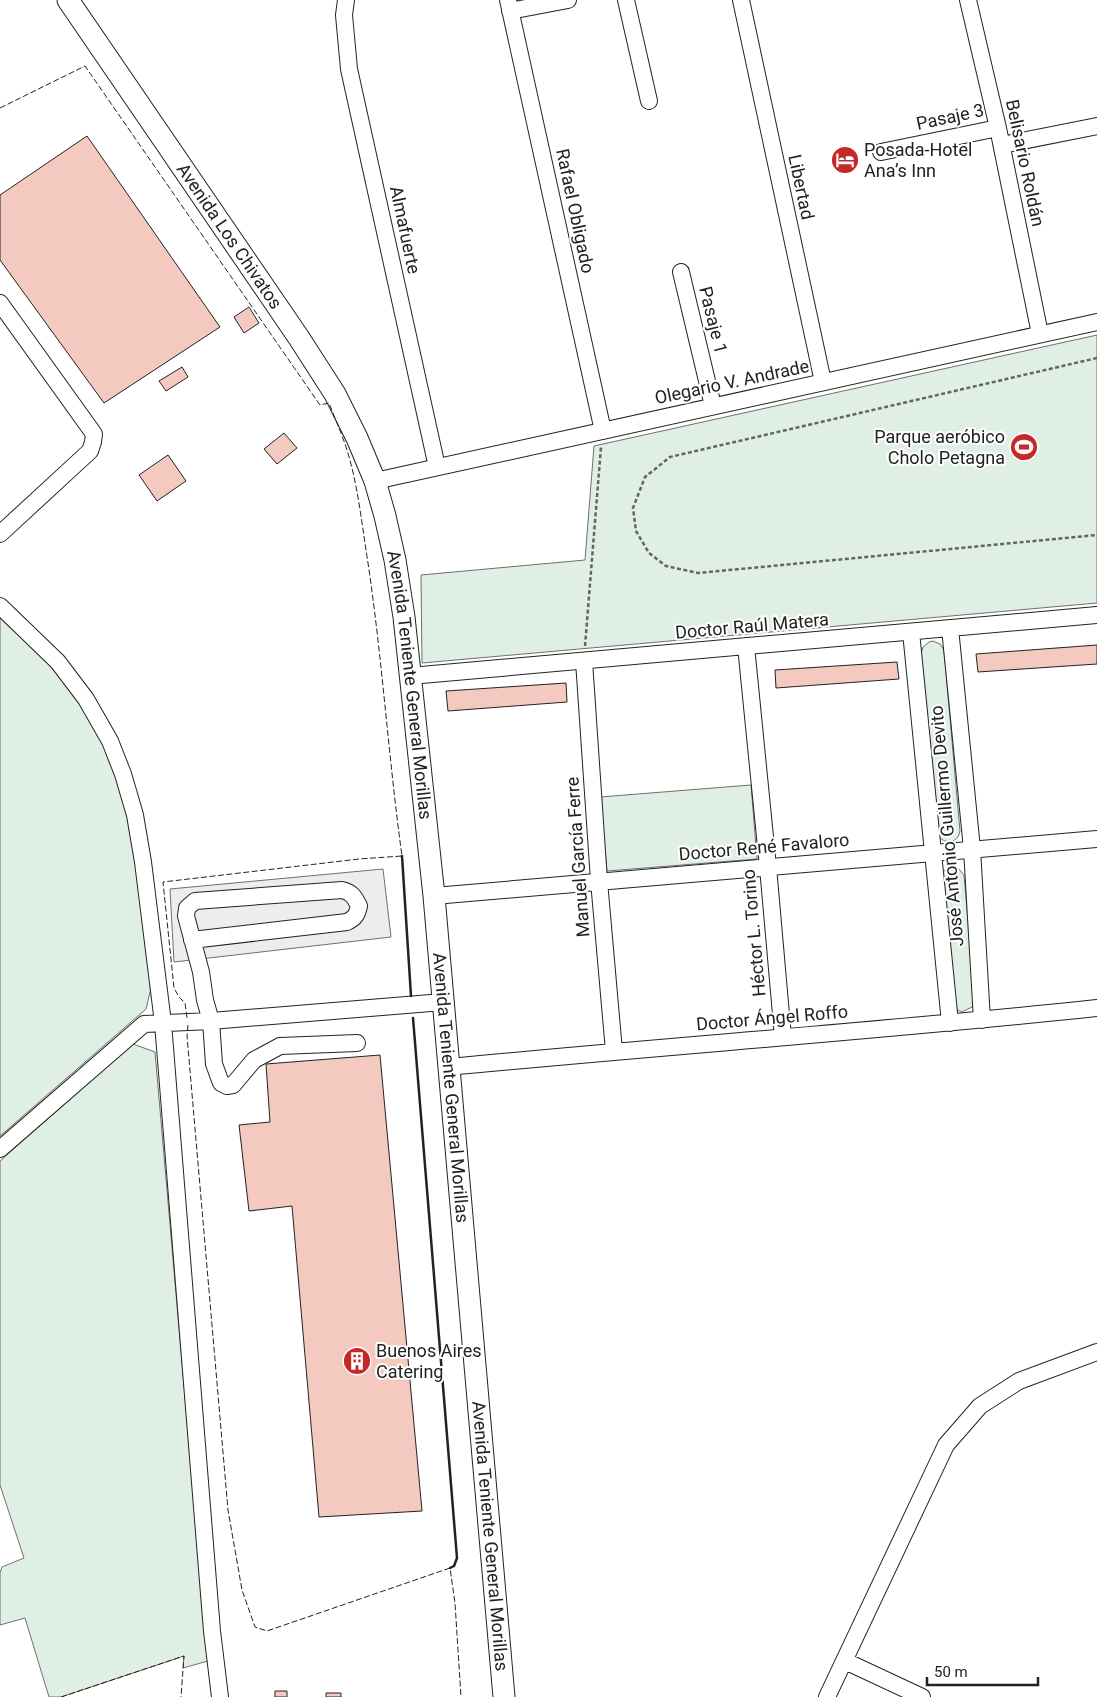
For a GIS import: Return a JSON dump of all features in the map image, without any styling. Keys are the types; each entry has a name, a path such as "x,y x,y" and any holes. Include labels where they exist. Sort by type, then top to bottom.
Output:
{"main road":[{"name":"Avenida Los Chivatos","path":"68,0 299,338 335,394 357,438 375,481"},
{"name":"Avenida Teniente General Morillas","path":"375,481 386,516 404,617 434,896 504,1697"}],"street":[{"name":"Almafuerte","path":"346,0 344,15 349,69 437,467"},
{"path":"509,6 568,0"},
{"path":"626,0 649,101"},
{"name":"Libertad","path":"740,0 823,382"},
{"name":"Belisario Roldán","path":"968,0 1002,145 1040,334"},
{"name":"Rafael Obligado","path":"509,6 603,431"},
{"path":"1002,145 1097,126"},
{"name":"Pasaje 3","path":"881,152 998,128"},
{"name":"Pasaje 1","path":"681,272 713,406"},
{"path":"0,303 94,434 90,451 0,534"},
{"name":"Olegario V. Andrade","path":"375,481 1097,322"},
{"path":"0,606 58,662 86,699 110,741 123,774 135,815 143,862 163,1023 212,1631 220,1697"},
{"name":"Doctor Raúl Matera","path":"410,676 1097,615"},
{"name":"José Antonio Guillermo Devito","path":"950,628 972,849 982,1020"},
{"name":"José Antonio Guillermo Devito","path":"911,632 950,1023"},
{"name":"Héctor L. Torino","path":"746,646 768,867 782,1037"},
{"name":"Manuel García Ferre","path":"584,661 599,881 614,1051"},
{"name":"Doctor René Favaloro","path":"434,896 1097,838"},
{"path":"192,940 348,922 358,914 359,906 348,891 195,902 187,908 186,916 211,1021 214,1064 221,1083 227,1086 233,1085 254,1060 280,1046 358,1043"},
{"path":"0,1149 144,1024 211,1021 443,1002"},
{"name":"Doctor Ángel Roffo","path":"449,1067 614,1051 950,1023 1097,1008"},
{"path":"827,1697 946,1445 980,1406 1019,1381 1097,1352"},
{"path":"844,1661 922,1697"}],"path":[{"path":"1097,358 670,457 645,477 633,508 636,531 649,553 666,566 698,572 1097,535"},
{"path":"584,661 603,431"}],"green space":[{"path":"1097,335 1097,603 422,663 421,575 585,560 594,446"},
{"path":"0,612 54,663 104,737 133,821 151,988 146,1009 0,1136"},
{"path":"933,641 940,644 944,650 960,831 957,838 948,842 938,836 921,654 923,647"},
{"path":"751,785 757,859 607,871 600,797"},
{"path":"949,867 957,867 964,875 975,1001 972,1007 962,1012 955,1009 943,872"},
{"path":"133,1044 155,1052 208,1661 183,1668 184,1656 61,1697 49,1697 25,1618 0,1625 0,1573 2,1567 24,1558 0,1485 0,1161"}],"shaded area":[{"path":"383,869 391,937 174,962 170,889"}],"building":[{"path":"87,136 220,327 104,403 0,260 0,195"},
{"path":"249,307 259,323 244,333 234,317"},
{"path":"182,367 188,377 166,391 159,381"},
{"path":"284,433 297,448 277,464 264,449"},
{"path":"168,455 186,481 157,501 139,475"},
{"path":"1097,645 1097,664 978,672 976,654"},
{"path":"897,662 899,679 776,688 775,670"},
{"path":"566,683 567,702 448,711 446,691"},
{"name":"Buenos Aires Catering","path":"380,1055 422,1511 319,1517 292,1206 249,1211 239,1125 270,1122 266,1064"},
{"path":"275,1691 287,1691 287,1697 275,1697"},
{"path":"326,1693 341,1693 341,1697 326,1697"}],"fence":[{"path":"0,108 85,66 320,405 329,403 347,450 356,487 376,627 402,856 359,859 163,882 174,988 185,1003 187,1018"},
{"path":"188,1025 187,1036 228,1510 242,1590 255,1627 267,1631 450,1568 455,1603 461,1697"},
{"path":"61,1697 184,1656 181,1697"}],"wall":[{"path":"402,856 411,996"},
{"path":"413,1018 457,1558 454,1566 450,1568"}],"place":[{"name":"Posada-Hotel Ana’s Inn","path":"845,160"},
{"name":"Parque aeróbico Cholo Petagna","path":"1024,447"},
{"name":"Buenos Aires Catering","path":"357,1361"}]}
